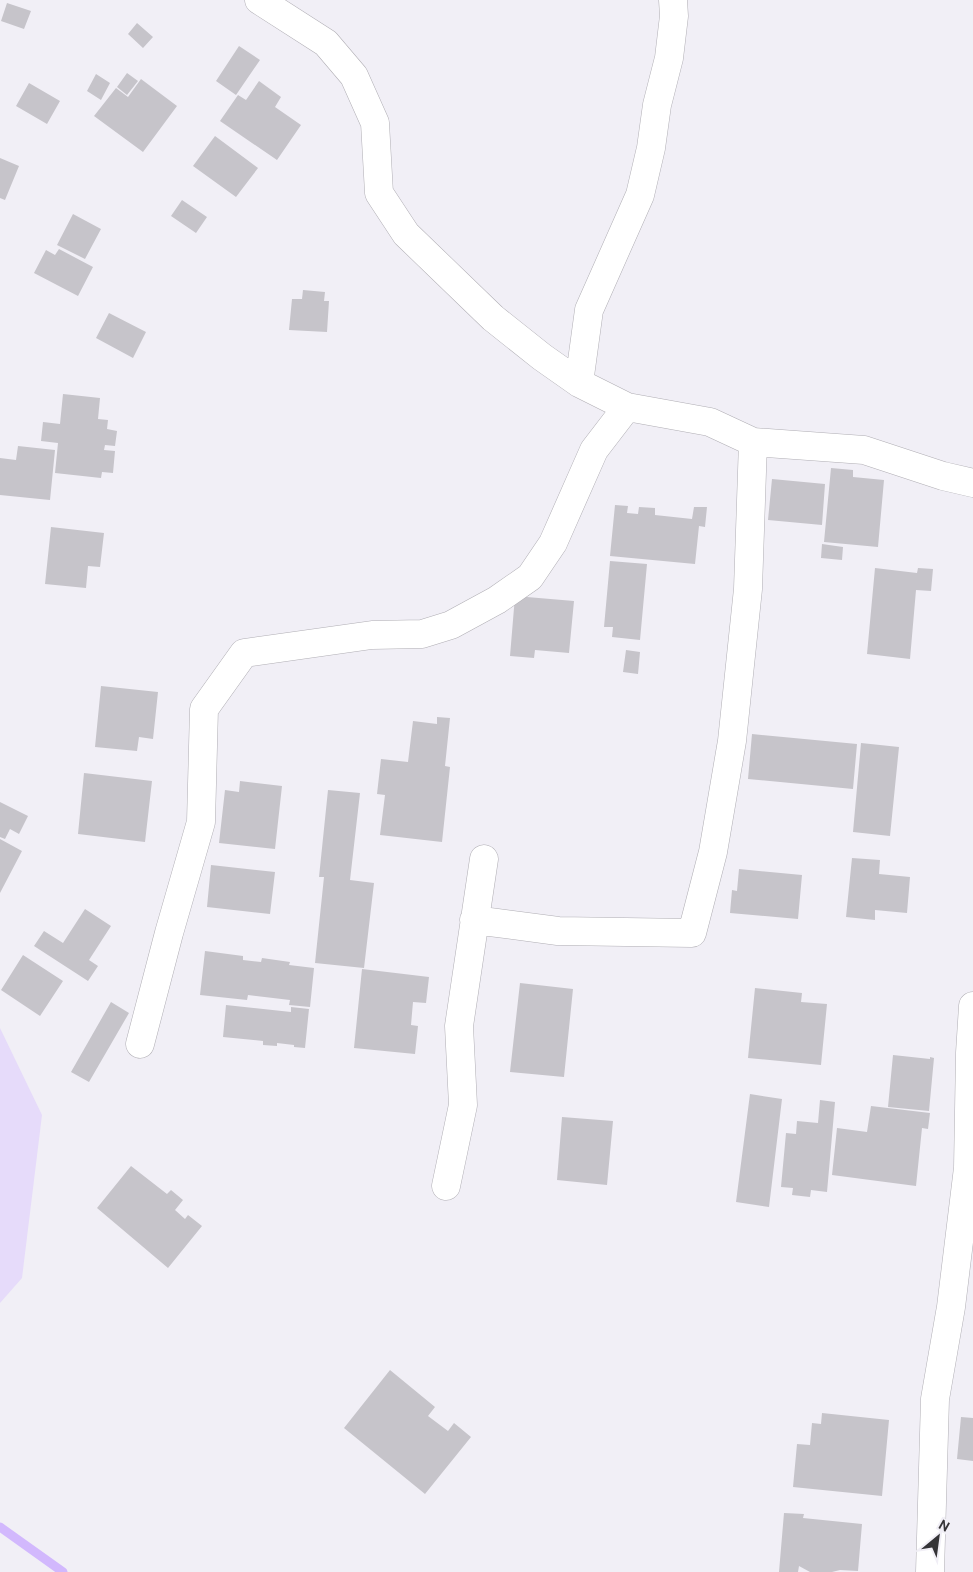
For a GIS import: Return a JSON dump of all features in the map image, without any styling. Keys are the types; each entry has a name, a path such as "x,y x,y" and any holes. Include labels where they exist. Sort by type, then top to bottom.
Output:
{"street":[{"path":"259,0 326,42 354,76 375,123 379,193 406,234 493,318 542,357 579,382 627,406 710,422 753,442 864,450 943,476 973,483"},
{"path":"579,382 588,310 640,195 649,157 657,105 669,58 674,16 673,0"},
{"path":"140,1044 201,822 204,709 244,653 372,635 422,634 451,625 497,600 530,577 553,542 594,450 627,406"},
{"path":"474,920 558,931 692,933 713,852 732,741 748,588 753,442"},
{"path":"446,1186 463,1105 459,1026 484,860"},
{"path":"930,1572 935,1399 950,1307 968,1168 973,1006"}],"shaded area":[{"path":"0,1028 42,1115 22,1278 0,1303"}],"building":[{"path":"7,3 31,11 24,29 1,21"},
{"path":"137,23 153,37 143,48 128,34"},
{"path":"239,46 260,60 236,95 216,81"},
{"path":"127,73 138,81 127,95 117,87"},
{"path":"96,74 110,83 101,100 87,91"},
{"path":"141,79 177,106 143,152 94,116 116,88 128,97"},
{"path":"259,81 281,97 275,107 301,125 277,160 220,121 238,95 246,100"},
{"path":"29,83 60,101 47,124 16,106"},
{"path":"215,136 258,168 236,197 193,166"},
{"path":"0,158 19,166 5,200 0,198"},
{"path":"182,200 207,217 196,233 171,216"},
{"path":"73,214 101,229 85,259 57,245"},
{"path":"59,249 93,267 78,296 34,273 46,250 55,255"},
{"path":"303,290 325,292 324,301 329,301 327,332 289,330 292,299 302,299"},
{"path":"109,313 146,332 133,358 96,338"},
{"path":"63,394 100,398 98,419 108,420 107,429 117,431 115,446 105,445 104,450 115,451 113,473 102,472 101,478 55,473 58,443 41,441 43,422 60,424"},
{"path":"18,446 55,450 50,500 0,495 0,458 16,460"},
{"path":"831,468 853,470 853,477 884,480 878,547 824,542"},
{"path":"772,479 825,484 822,525 768,520"},
{"path":"615,505 628,506 627,513 638,514 639,507 655,508 655,515 692,519 694,507 707,507 705,527 699,526 695,564 610,556"},
{"path":"51,527 104,533 100,567 88,566 86,588 45,584"},
{"path":"822,544 843,547 842,560 821,558"},
{"path":"610,561 647,564 640,640 612,637 613,627 604,627"},
{"path":"875,568 917,573 918,568 933,569 931,591 916,590 910,659 867,654"},
{"path":"515,596 574,601 569,653 535,650 534,658 510,656"},
{"path":"626,650 640,652 638,674 623,672"},
{"path":"101,686 158,692 153,739 139,737 137,751 95,747"},
{"path":"437,717 450,718 445,766 450,767 442,842 380,835 385,795 377,794 381,759 408,762 413,721 437,724"},
{"path":"752,734 857,744 853,789 748,779"},
{"path":"861,743 899,747 890,836 853,832"},
{"path":"84,773 152,781 145,842 78,834"},
{"path":"240,781 282,786 275,849 219,843 225,790 239,792"},
{"path":"328,790 360,793 350,880 374,883 364,968 315,963 324,877 319,877"},
{"path":"0,802 28,816 19,834 10,829 5,839 0,837"},
{"path":"0,839 22,851 0,893"},
{"path":"852,858 880,860 879,874 910,877 907,913 875,910 875,920 846,917"},
{"path":"211,865 275,872 270,914 207,907"},
{"path":"739,869 802,875 798,919 730,913 732,890 737,891"},
{"path":"85,909 111,926 89,960 98,966 88,981 34,946 44,931 63,943"},
{"path":"205,951 243,956 243,960 261,962 262,958 290,962 289,965 314,968 310,1007 289,1005 290,1000 248,995 247,1000 200,995"},
{"path":"23,955 63,981 40,1016 1,990"},
{"path":"362,969 429,977 426,1003 413,1002 411,1025 418,1026 415,1054 354,1048"},
{"path":"520,983 573,989 564,1077 510,1072"},
{"path":"755,988 802,993 801,1002 827,1004 821,1065 748,1058"},
{"path":"111,1002 129,1013 89,1082 71,1072"},
{"path":"226,1005 291,1012 291,1007 309,1009 305,1048 277,1043 277,1046 263,1045 263,1041 223,1037"},
{"path":"893,1055 934,1058 929,1111 888,1107"},
{"path":"750,1094 782,1099 769,1207 736,1202"},
{"path":"820,1100 835,1102 827,1192 811,1190 810,1197 792,1195 793,1188 781,1187 786,1133 796,1134 797,1121 818,1123"},
{"path":"871,1106 930,1113 928,1129 922,1128 916,1186 832,1175 837,1128 867,1132"},
{"path":"562,1117 613,1121 607,1185 557,1180"},
{"path":"131,1166 167,1194 171,1190 183,1200 175,1210 185,1219 188,1215 202,1226 168,1268 97,1208"},
{"path":"390,1370 435,1407 428,1416 448,1431 454,1423 471,1437 425,1494 344,1428"},
{"path":"822,1413 889,1420 882,1496 793,1487 797,1444 810,1445 812,1423 821,1424"},
{"path":"961,1417 973,1418 973,1461 957,1459"},
{"path":"784,1513 804,1514 803,1518 862,1524 858,1571 810,1572 799,1566 798,1572 779,1572"}],"waterway":[{"path":"0,1527 63,1572"}]}
